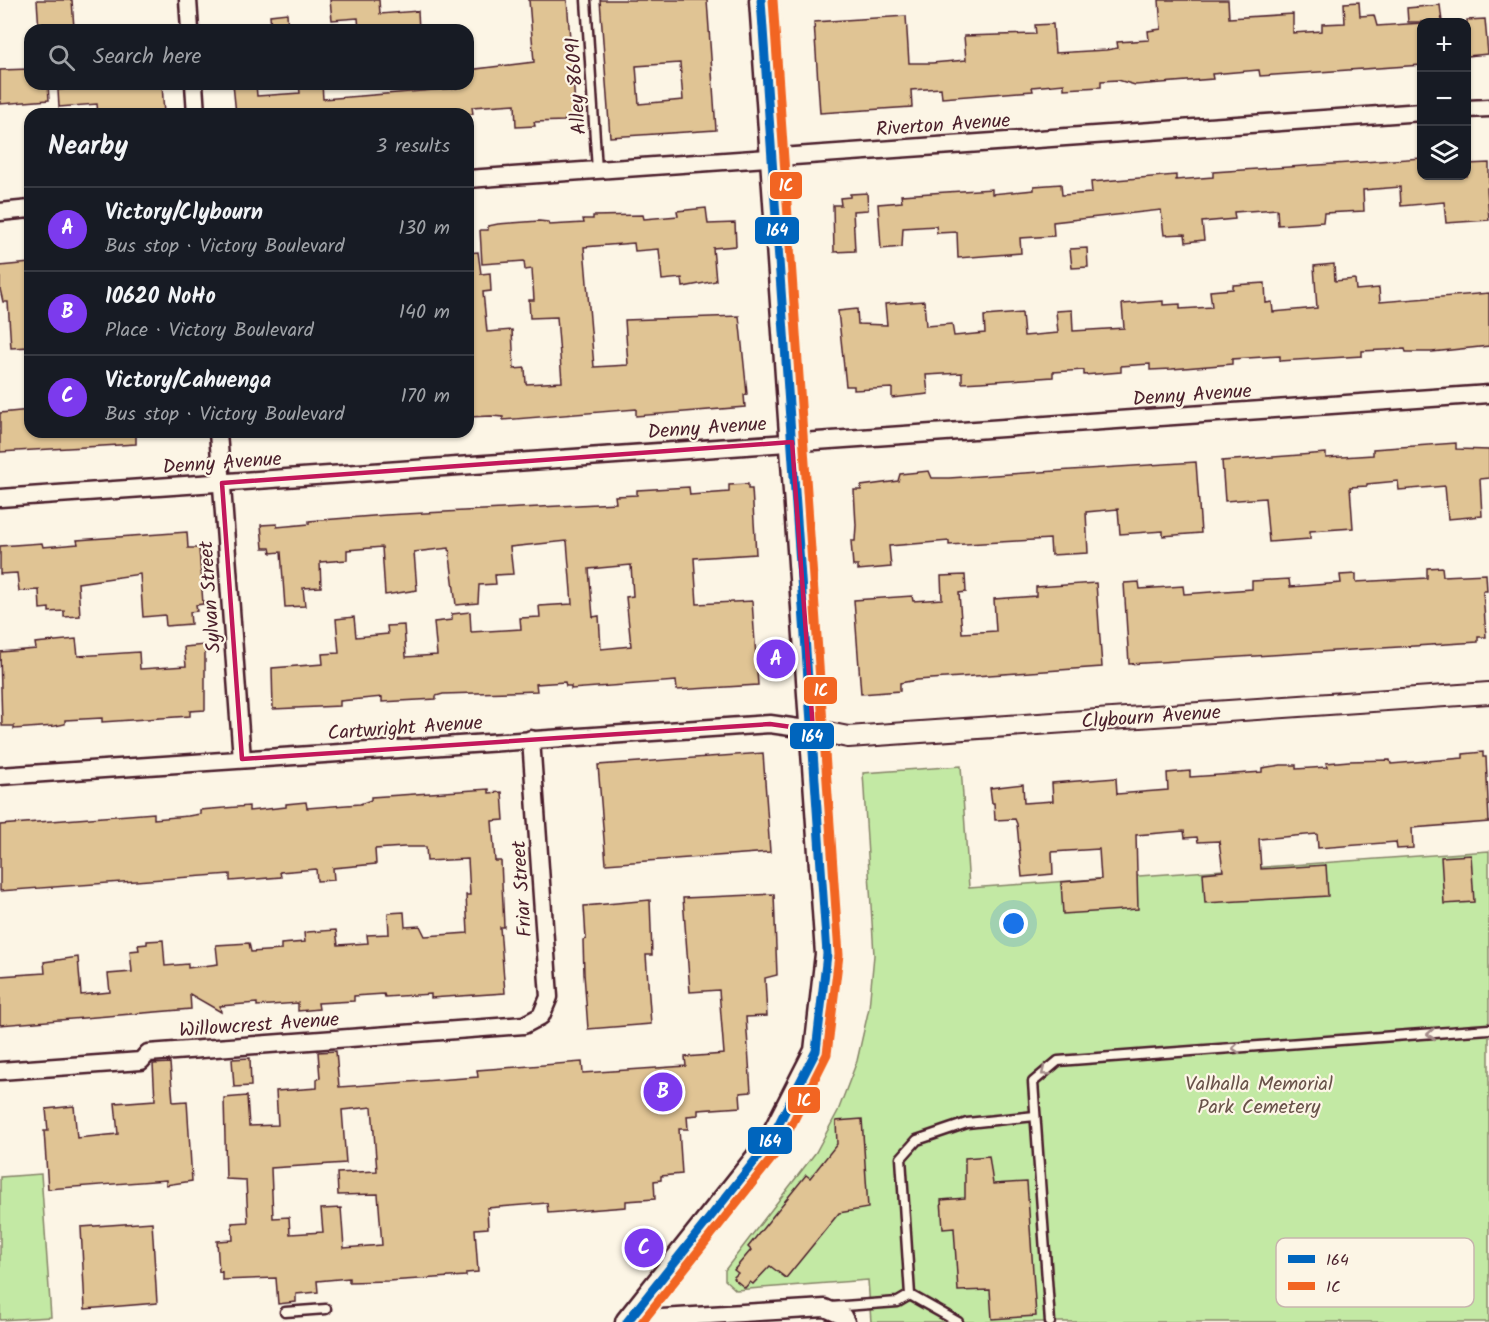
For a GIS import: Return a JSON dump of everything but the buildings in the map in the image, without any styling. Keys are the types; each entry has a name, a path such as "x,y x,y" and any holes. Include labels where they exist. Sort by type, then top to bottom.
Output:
{"main road":[{"path":"621,1321 770,1143 816,1051 827,954 761,0"}],"street":[{"path":"188,0 190,24"},
{"path":"194,90 196,108"},
{"path":"1471,109 1489,108"},
{"name":"Riverton Avenue","path":"474,179 1417,112"},
{"path":"0,212 24,210"},
{"name":"Denny Avenue","path":"0,498 1489,394"},
{"name":"Sylvan Street","path":"218,438 242,759"},
{"name":"Clybourn Avenue","path":"813,730 848,737 1489,693"},
{"name":"Cartwright Avenue","path":"0,776 770,724 813,730"},
{"name":"Friar Street","path":"524,1025 541,1016 549,996 531,739"},
{"name":"Willowcrest Avenue","path":"0,1071 141,1061 148,1053 524,1025"},
{"path":"621,1321 724,1318 825,1308 844,1319"}],"lane":[{"name":"Alley 86091","path":"586,0 597,170"},
{"path":"1050,1322 1033,1082 1058,1061 1489,1029"},
{"path":"910,1295 901,1158 917,1140 967,1123 1035,1116"},
{"path":"825,1308 898,1302 910,1295"},
{"path":"910,1295 958,1322"},
{"path":"285,1312 326,1309"}],"highlighted area":[{"path":"792,442 813,730 770,724 242,759 222,483"}],"green space":[{"name":"Valhalla Memorial Park Cemetery","path":"961,766 969,888 1489,851 1489,1322 871,1322 868,1280 736,1290 725,1280 725,1270 816,1152 838,1111 857,1061 869,1008 874,955 863,773"},
{"path":"41,1174 51,1317 0,1320 0,1177"}],"transit line":[{"name":"164","path":"627,1322 769,1143 816,1051 827,954 761,0"},
{"name":"1C","path":"642,1322 780,1148 827,1054 839,955 773,0"}],"place":[{"name":"Victory/Clybourn","path":"776,659"},
{"name":"10620 NoHo","path":"663,1092"},
{"name":"Victory/Cahuenga","path":"644,1248"}]}
